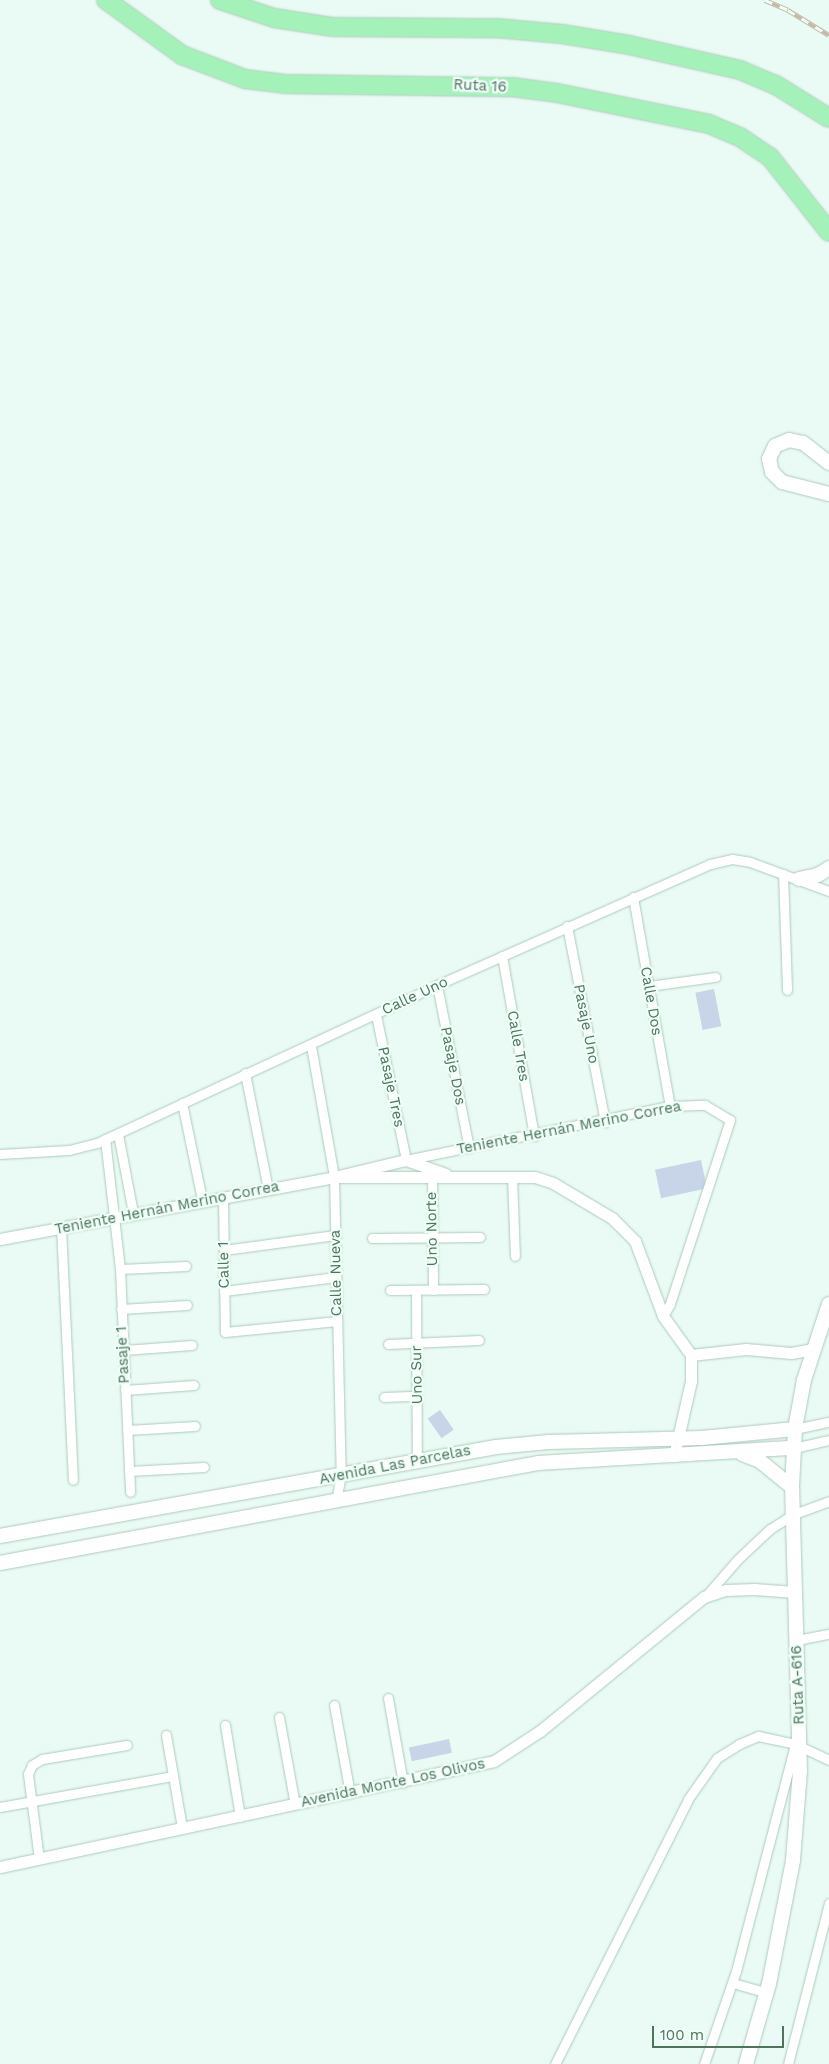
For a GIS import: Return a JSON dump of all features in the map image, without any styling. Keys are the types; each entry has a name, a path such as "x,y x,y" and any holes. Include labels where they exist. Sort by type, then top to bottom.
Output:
{"highway":[{"name":"Ruta 16","path":"106,0 182,55 245,79 283,84 512,87 557,93 709,124 740,137 770,157 829,232"},
{"path":"220,0 274,18 333,27 496,28 621,44 740,70 776,85 829,118"}],"main road":[{"path":"829,462 803,443 789,440 775,446 769,464 774,476 782,482 829,494"},
{"path":"799,879 818,876 829,868"},
{"name":"Ruta A-616","path":"746,2064 767,1993 793,1860 798,1744 792,1487 795,1429 814,1349 829,1304"},
{"name":"Avenida Las Parcelas","path":"0,1536 520,1444 677,1438 795,1429"},
{"name":"Avenida Las Parcelas","path":"0,1563 538,1463 742,1453 794,1448"},
{"path":"742,1453 760,1461 792,1487"}],"street":[{"name":"Calle Uno","path":"0,1154 70,1150 105,1140 245,1073 311,1046 437,985 633,896 710,864 732,859 799,879 829,891"},
{"path":"783,874 787,990"},
{"name":"Calle Dos","path":"633,896 670,1106"},
{"name":"Pasaje Uno","path":"567,926 605,1122"},
{"name":"Calle Tres","path":"502,956 534,1136"},
{"path":"649,986 715,977"},
{"name":"Pasaje Dos","path":"437,985 469,1148"},
{"name":"Pasaje Tres","path":"376,1015 406,1160"},
{"name":"Calle Nueva","path":"311,1046 334,1177 341,1476 336,1501"},
{"path":"245,1073 268,1189"},
{"path":"182,1103 202,1200"},
{"name":"Teniente Hernán Merino Correa","path":"0,1240 132,1213 334,1177 406,1160 605,1122 670,1106 705,1105 730,1120 670,1304 663,1316"},
{"path":"118,1134 132,1213"},
{"name":"Pasaje 1","path":"105,1140 116,1217 120,1269 130,1492"},
{"name":"Teniente Hernán Merino Correa","path":"406,1160 432,1173"},
{"name":"Teniente Hernán Merino Correa","path":"334,1177 432,1173 455,1177 512,1176 553,1182 612,1218 626,1230 642,1253 663,1316 690,1355"},
{"name":"Uno Norte","path":"432,1173 433,1290"},
{"path":"512,1176 516,1256"},
{"name":"Calle 1","path":"223,1197 225,1332 337,1321"},
{"path":"61,1227 73,1480"},
{"path":"224,1250 335,1235"},
{"path":"372,1238 480,1237"},
{"path":"120,1269 186,1266"},
{"path":"224,1291 336,1277"},
{"path":"390,1290 484,1289"},
{"name":"Uno Sur","path":"416,1290 417,1461"},
{"path":"121,1309 187,1306"},
{"path":"388,1344 417,1341 480,1340"},
{"path":"124,1350 192,1345"},
{"path":"674,1456 691,1381 690,1355 746,1349 791,1353 814,1349"},
{"path":"125,1390 194,1385"},
{"path":"384,1397 418,1396"},
{"path":"795,1429 829,1422"},
{"path":"127,1430 195,1426"},
{"path":"794,1448 829,1440"},
{"path":"129,1471 204,1468"},
{"path":"704,1597 738,1559 770,1529 794,1514 829,1500"},
{"name":"Avenida Monte Los Olivos","path":"0,1867 403,1783 500,1758 540,1731 704,1597 745,1589 795,1592"},
{"path":"797,1640 829,1634"},
{"path":"388,1698 403,1783"},
{"path":"334,1705 350,1794"},
{"path":"279,1717 295,1805"},
{"path":"224,1725 240,1817"},
{"path":"166,1735 182,1828"},
{"path":"555,2064 688,1798 717,1758 739,1744 758,1736 798,1744 829,1760"},
{"path":"39,1859 28,1774 38,1760 127,1744"},
{"path":"704,2064 733,1983 798,1744"},
{"path":"0,1807 173,1776"},
{"path":"788,2064 827,1923 829,1903"},
{"path":"733,1983 767,1993"}],"shaded area":[{"path":"714,989 721,1026 703,1030 695,993"},
{"path":"701,1160 707,1188 661,1198 655,1170"},
{"path":"440,1410 454,1430 441,1438 428,1419"},
{"path":"449,1739 452,1753 412,1761 409,1748"}],"railway":[{"path":"765,0 788,10 829,35"}]}
